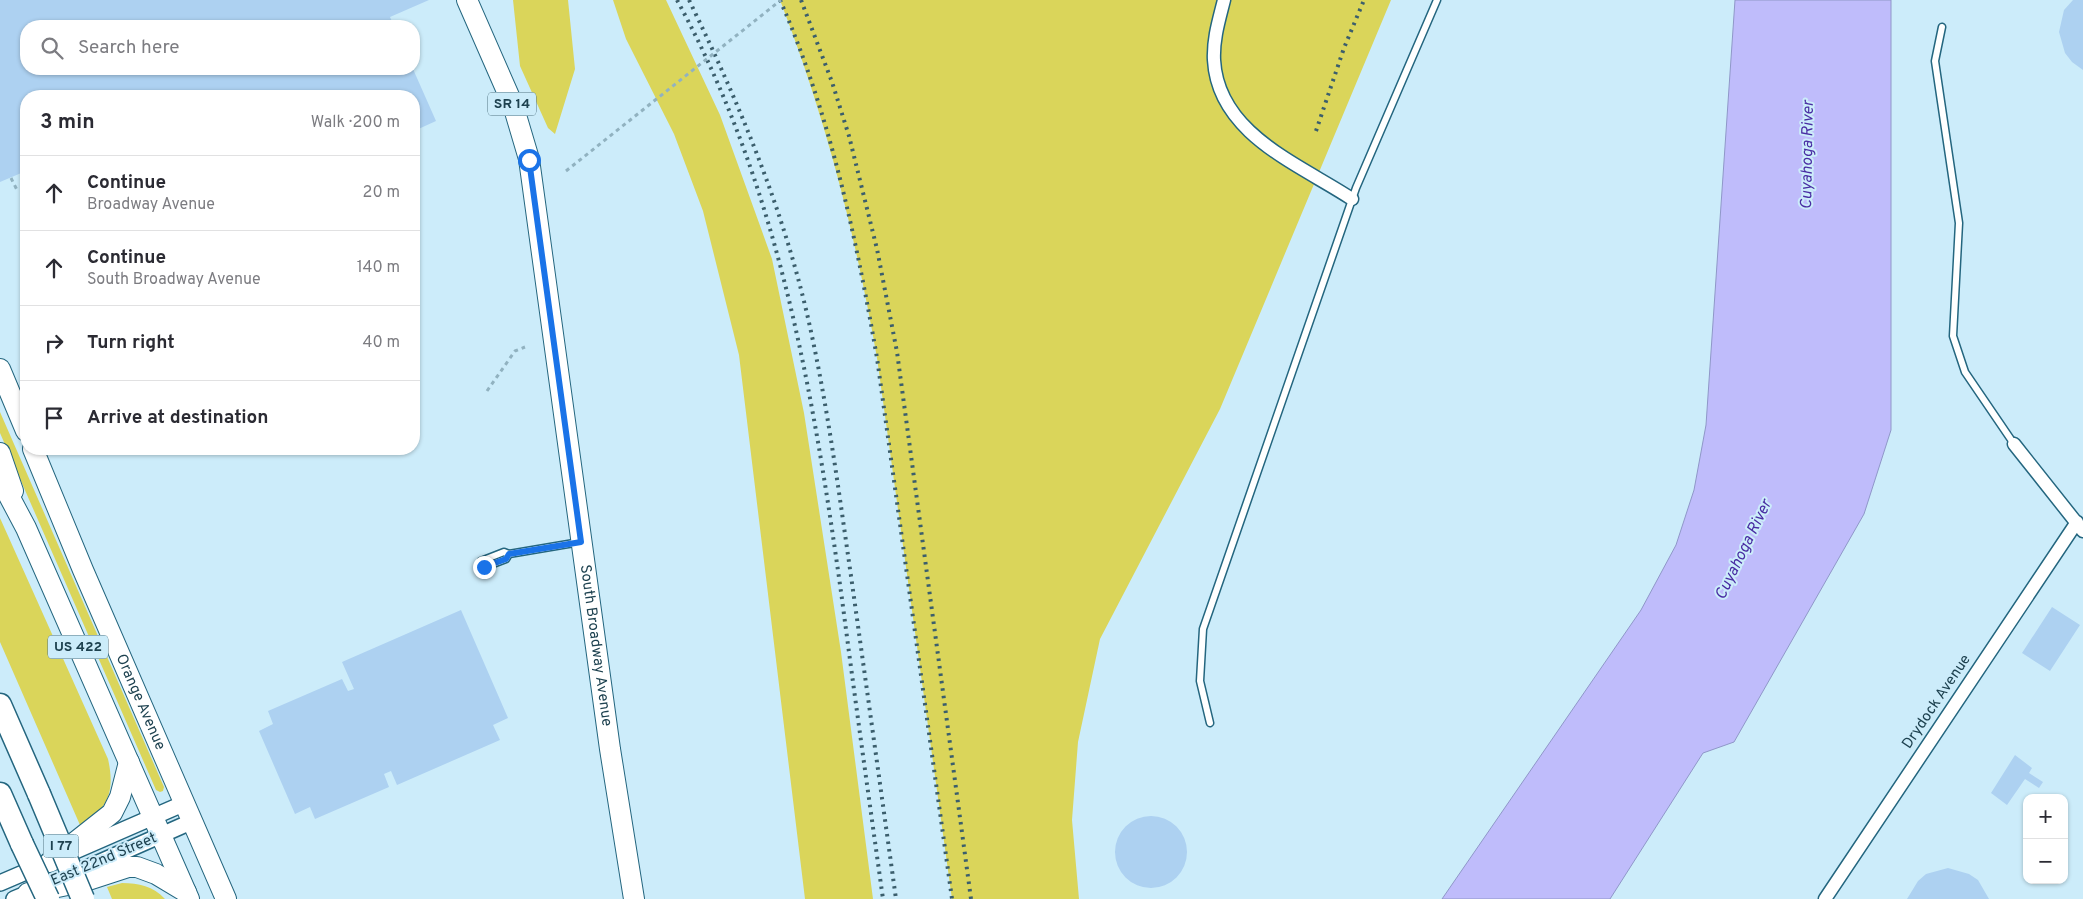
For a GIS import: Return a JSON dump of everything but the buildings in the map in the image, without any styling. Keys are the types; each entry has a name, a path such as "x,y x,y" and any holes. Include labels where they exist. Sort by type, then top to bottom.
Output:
{"highway":[{"name":"I 77","path":"0,705 84,899"},
{"name":"I 77","path":"3,800 22,844 33,897"}],"main road":[{"name":"South Broadway Avenue","path":"467,0 523,132 529,160 581,542 634,899"},
{"path":"0,369 20,417"},
{"path":"0,453 26,528"},
{"name":"Orange Avenue","path":"36,455 83,570 226,899"},
{"name":"US 422","path":"0,479 26,528 188,895"},
{"path":"50,862 112,813 120,797 128,762"},
{"path":"33,897 128,867 137,867 156,874 188,895"}],"street":[{"path":"1224,0 1215,34 1214,59 1216,79 1225,100 1248,131 1262,144 1352,200"},
{"path":"2014,444 2080,527"},
{"name":"Drydock Avenue","path":"1825,899 2080,527"},
{"name":"East 22nd Street","path":"0,883 185,803"},
{"name":"East 22nd Street","path":"33,897 193,822"}],"lane":[{"path":"1210,723 1200,681 1203,628 1352,200 1437,0"},
{"path":"1942,27 1935,62 1959,223 1953,336 1966,372 2014,444"},
{"path":"509,554 581,542"}],"path":[{"path":"566,171 781,0"},
{"path":"11,178 18,192"},
{"path":"487,391 515,351 525,347"}],"shaded area":[{"path":"513,0 568,0 575,69 555,134 548,128 520,66"},
{"path":"613,0 666,0 720,115 772,259 804,413 841,652 873,899 805,899 739,355 703,211 674,134 626,39"},
{"path":"780,0 1391,0 1220,409 1100,639 1078,742 1072,820 1079,899 952,899 877,358 859,266 838,176 811,88"},
{"path":"0,412 164,787 163,791 156,790 0,433"},
{"path":"0,518 108,759 111,780 108,798 98,813 80,825 0,642"},
{"path":"122,883 145,886 156,891 165,899 112,899 107,887"}],"water":[{"name":"Cuyahoga River","path":"1735,0 1891,0 1891,430 1864,514 1734,742 1703,753 1610,899 1442,899 1641,610 1676,545 1694,490 1706,425"}],"railway":[{"path":"677,0 712,71 742,143 766,217 787,292 804,367 831,521 883,899"},
{"path":"689,0 726,79 759,160 788,243 810,327 838,482 896,899"},
{"path":"780,0 798,43 827,131 850,222 869,313 877,358 952,899"},
{"path":"801,0 832,82 849,136 877,249 897,352 971,899"},
{"path":"1316,131 1344,48 1364,0"}],"route":[{"path":"484,567 506,559 509,554 581,542 529,160"}]}
